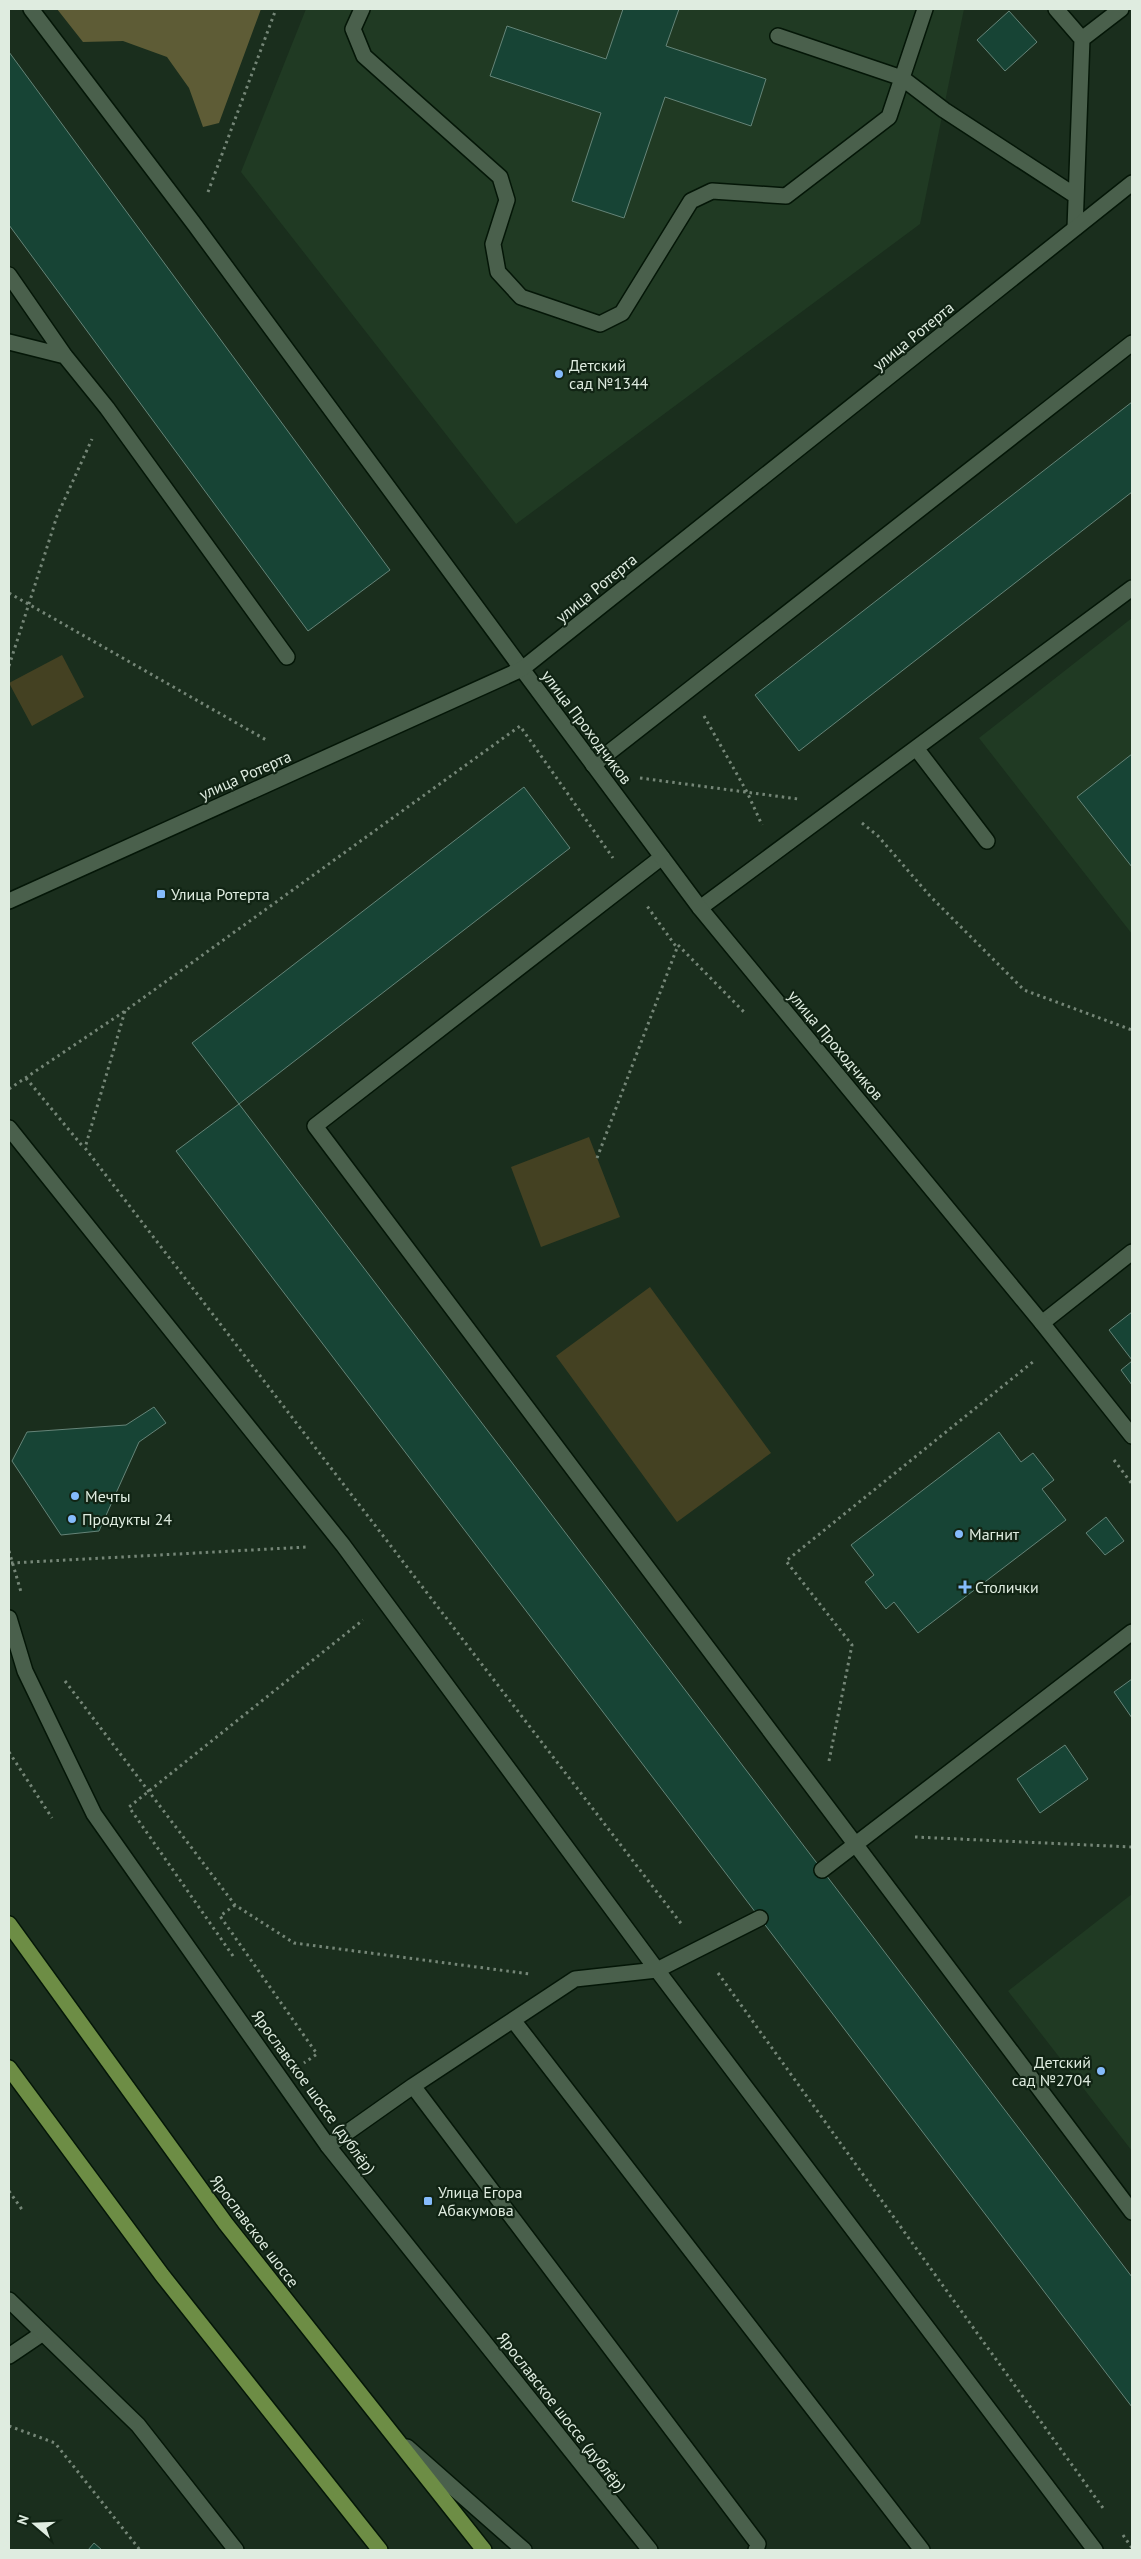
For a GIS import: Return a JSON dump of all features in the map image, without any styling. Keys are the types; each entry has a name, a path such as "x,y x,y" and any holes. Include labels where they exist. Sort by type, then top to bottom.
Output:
{"main road":[{"name":"Ярославское шоссе","path":"9,1924 226,2224 484,2550"},
{"path":"9,2068 162,2276 380,2550"}],"street":[{"name":"улица Проходчиков","path":"31,9 195,225 700,908 1042,1323 1132,1436"},
{"path":"362,9 354,29 364,56 500,177 507,200 493,244 498,272 521,297 600,324 622,313 691,201 712,191 786,196 889,117 925,9"},
{"path":"1056,9 1082,39 1075,228"},
{"path":"1082,39 1121,9"},
{"path":"778,36 902,78 944,110 1076,196"},
{"name":"улица Ротерта","path":"9,901 522,669 1132,183"},
{"path":"9,275 66,356 107,408 287,657"},
{"path":"9,342 66,356"},
{"path":"597,769 690,690 1132,343"},
{"path":"700,908 1132,588"},
{"path":"916,748 987,841"},
{"path":"662,857 315,1126 822,1799 862,1840 1132,2212"},
{"path":"9,1128 343,1545 657,1970 1095,2550"},
{"path":"1042,1323 1132,1252"},
{"name":"Ярославское шоссе (дублёр)","path":"9,1618 25,1671 94,1814 328,2146 650,2550"},
{"path":"822,1870 1132,1632"},
{"path":"328,2146 413,2086 575,1979 657,1970 760,1918"},
{"path":"513,2020 922,2550"},
{"path":"413,2086 758,2544 756,2550"},
{"path":"9,2300 138,2426 236,2550"},
{"path":"9,2356 43,2333"},
{"path":"389,2430 524,2550"}],"path":[{"path":"195,225 276,9"},
{"path":"9,666 58,516 107,408"},
{"path":"9,593 268,741"},
{"path":"690,690 746,792 775,853"},
{"path":"9,1089 125,1011 520,726 678,948 597,1158"},
{"path":"597,769 838,805 878,836 930,896 1024,990 1132,1030"},
{"path":"85,1148 125,1011"},
{"path":"26,1078 85,1148 700,1948 1109,2516"},
{"path":"822,1799 852,1645 786,1561 1035,1360"},
{"path":"11,1563 343,1545"},
{"path":"9,1551 11,1563 23,1598"},
{"path":"238,1964 194,1897 129,1807 385,1602"},
{"path":"59,1674 235,1905 294,1943 575,1979"},
{"path":"9,1752 52,1818"},
{"path":"862,1840 1132,1847"},
{"path":"235,1905 220,1916 318,2054 304,2063 299,2055"},
{"path":"9,2191 23,2212"},
{"path":"9,2426 55,2443 140,2550"},
{"path":"1121,2532 1132,2548"}],"shaded area":[{"path":"57,9 261,9 219,123 203,127 189,88 167,57 123,41 83,42"},
{"name":"Детский сад №1344","path":"306,9 964,9 920,224 516,524 241,172"},
{"path":"1132,618 1132,934 979,738"},
{"path":"62,655 84,697 32,726 9,683"},
{"path":"589,1137 620,1217 541,1247 511,1167"},
{"path":"650,1287 771,1453 677,1522 556,1356"},
{"name":"Детский сад №2704","path":"1132,1894 1132,2151 1008,1991"}],"building":[{"path":"623,9 679,9 666,46 766,79 751,126 665,97 624,218 572,201 601,113 490,76 507,26 606,59"},
{"path":"1009,11 1037,42 1005,71 977,40"},
{"path":"9,52 390,570 308,631 9,225"},
{"path":"1132,402 1132,492 799,751 755,695"},
{"path":"1132,754 1132,867 1077,797"},
{"path":"524,787 570,848 239,1104 192,1043"},
{"path":"239,1104 1132,2277 1132,2407 176,1151"},
{"path":"1132,1312 1132,1360 1109,1330"},
{"path":"1132,1361 1132,1385 1121,1370"},
{"name":"Мечты","path":"154,1407 166,1423 139,1442 99,1531 61,1535 12,1461 27,1432 126,1425"},
{"path":"999,1432 1021,1462 1033,1453 1054,1480 1042,1489 1066,1520 918,1633 894,1602 886,1609 865,1582 874,1575 851,1545"},
{"path":"1106,1517 1124,1541 1105,1555 1086,1533"},
{"path":"1132,1679 1132,1718 1114,1692"},
{"path":"1065,1745 1088,1779 1040,1813 1017,1779"},
{"path":"94,2543 102,2550 88,2550"}],"place":[{"name":"Детский сад №1344","path":"559,374"},
{"name":"Улица Ротерта","path":"161,894"},
{"name":"Мечты","path":"75,1496"},
{"name":"Продукты 24","path":"72,1519"},
{"name":"Магнит","path":"959,1534"},
{"name":"Столички","path":"965,1587"},
{"name":"Детский сад №2704","path":"1101,2071"},
{"name":"Улица Егора Абакумова","path":"428,2201"}]}
